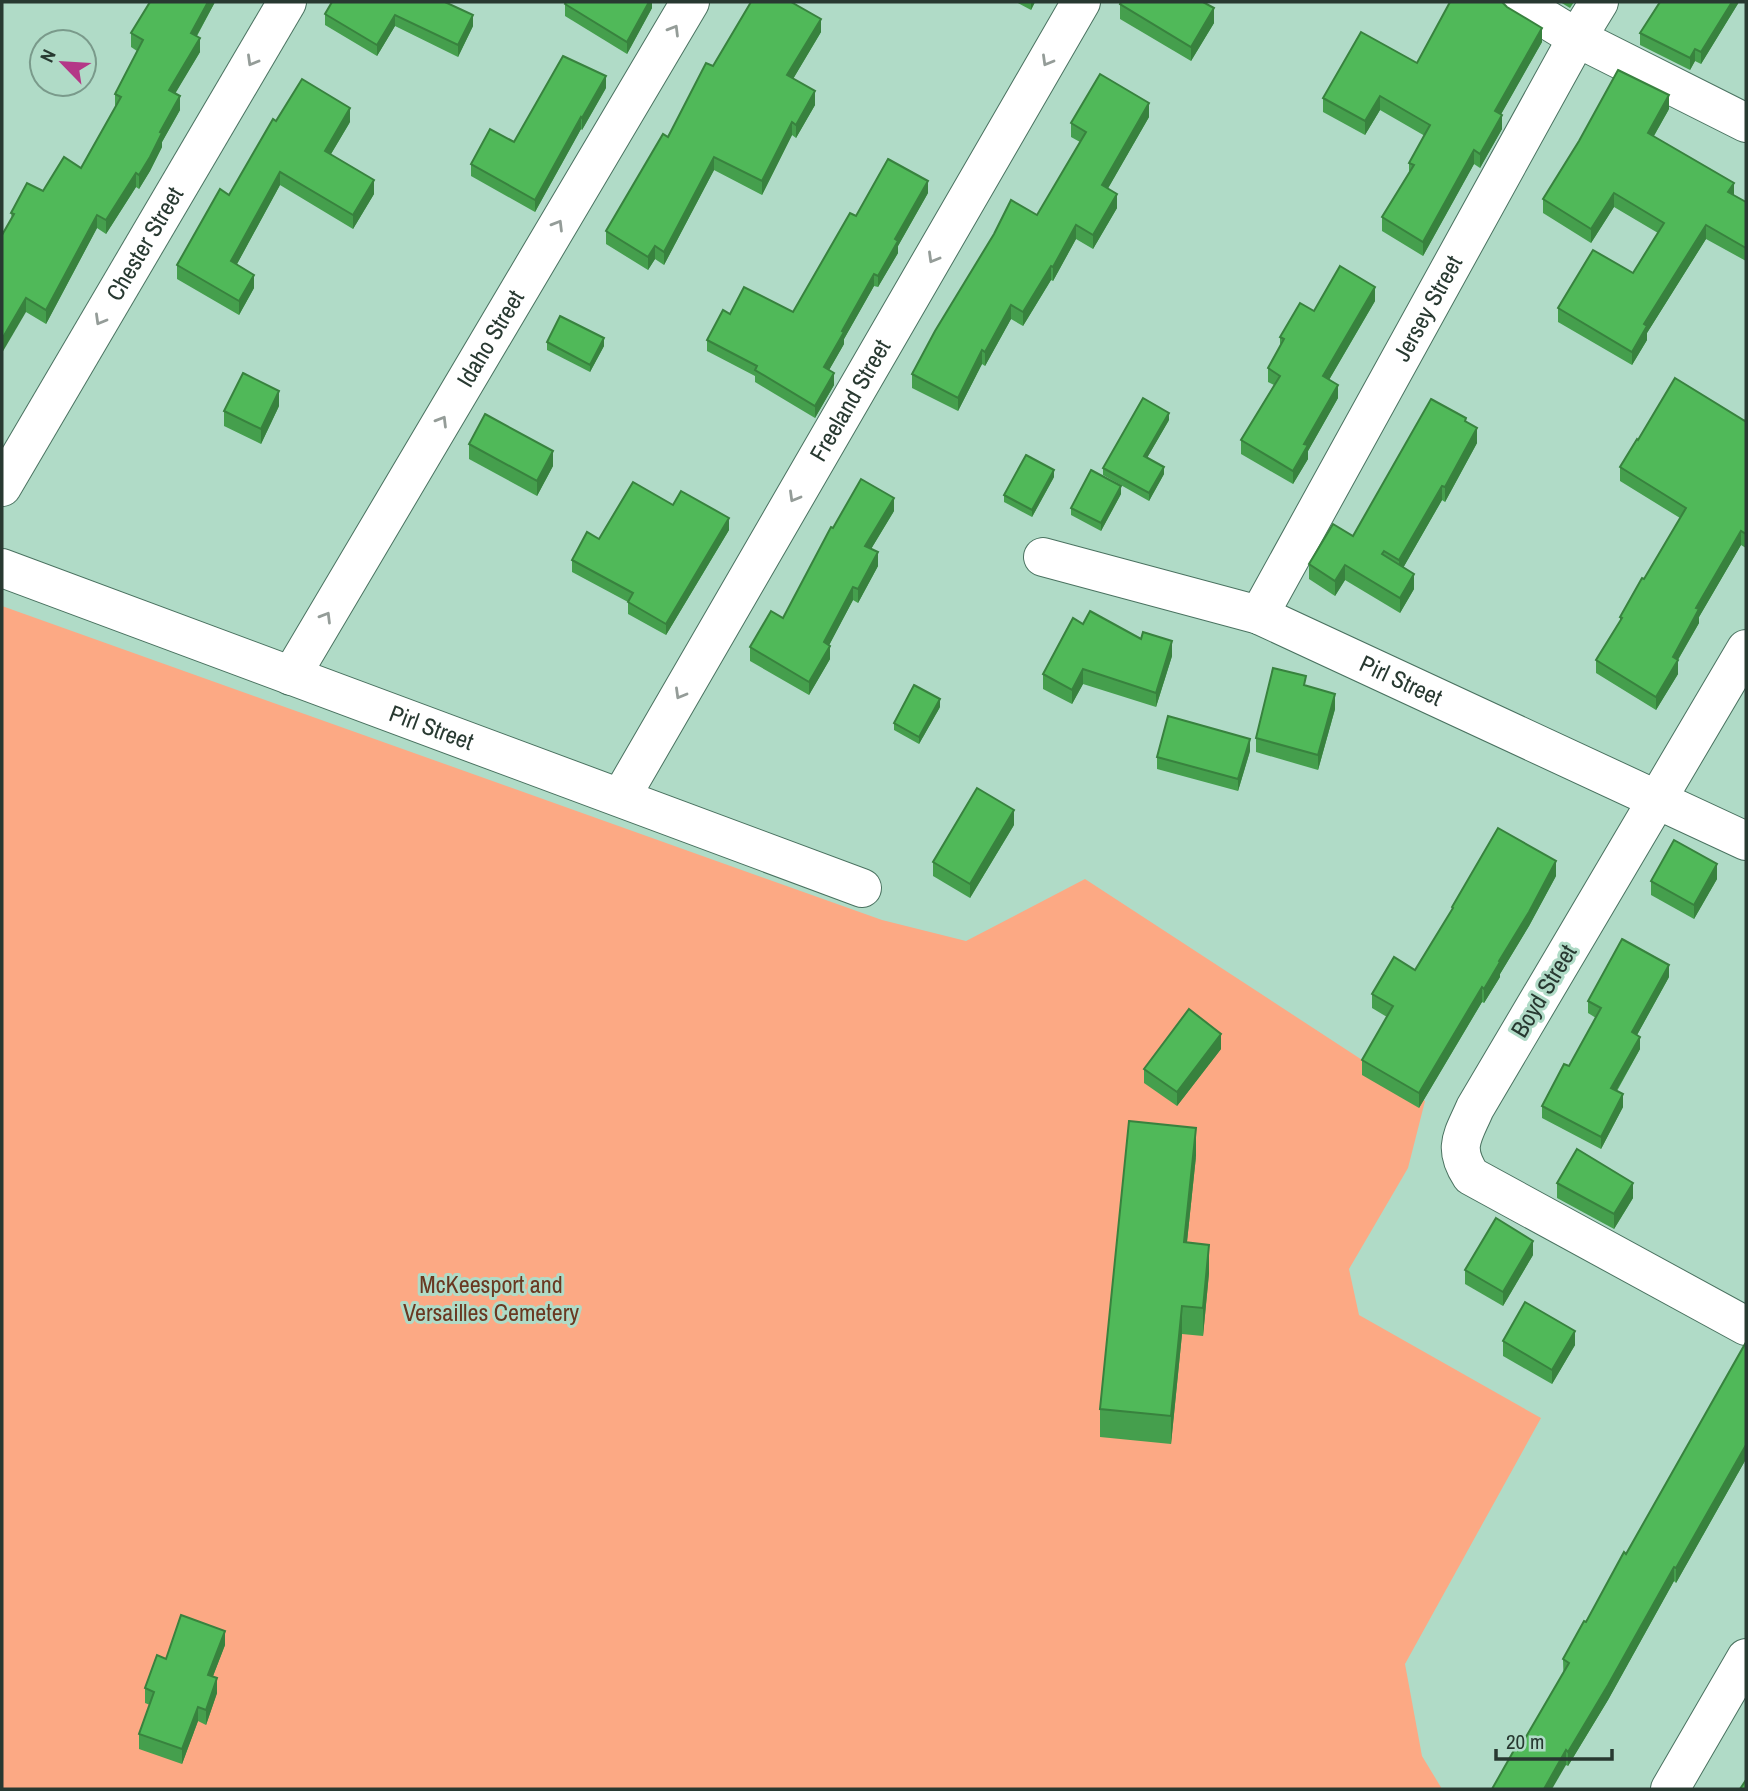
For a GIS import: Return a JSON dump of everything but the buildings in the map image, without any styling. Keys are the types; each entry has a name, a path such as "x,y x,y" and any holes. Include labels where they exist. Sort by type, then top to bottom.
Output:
{"street":[{"name":"Chester Street","path":"2,486 287,2"},
{"name":"Idaho Street","path":"291,676 690,2"},
{"name":"Freeland Street","path":"621,797 1081,2"},
{"path":"1518,2 1577,38 1746,123"},
{"name":"Jersey Street","path":"1259,615 1599,2"},
{"name":"Pirl Street","path":"1043,558 1259,615 1746,841"},
{"name":"Pirl Street","path":"2,568 862,888"},
{"name":"Boyd Street","path":"1746,649 1475,1108 1460,1142 1462,1162 1471,1175 1746,1326"},
{"path":"1670,1789 1746,1658"}],"green space":[{"name":"McKeesport and Versailles Cemetery","path":"2,606 882,920 966,941 1085,879 1425,1101 1408,1168 1349,1269 1359,1315 1541,1418 1405,1664 1422,1756 1442,1789 2,1789"}]}
